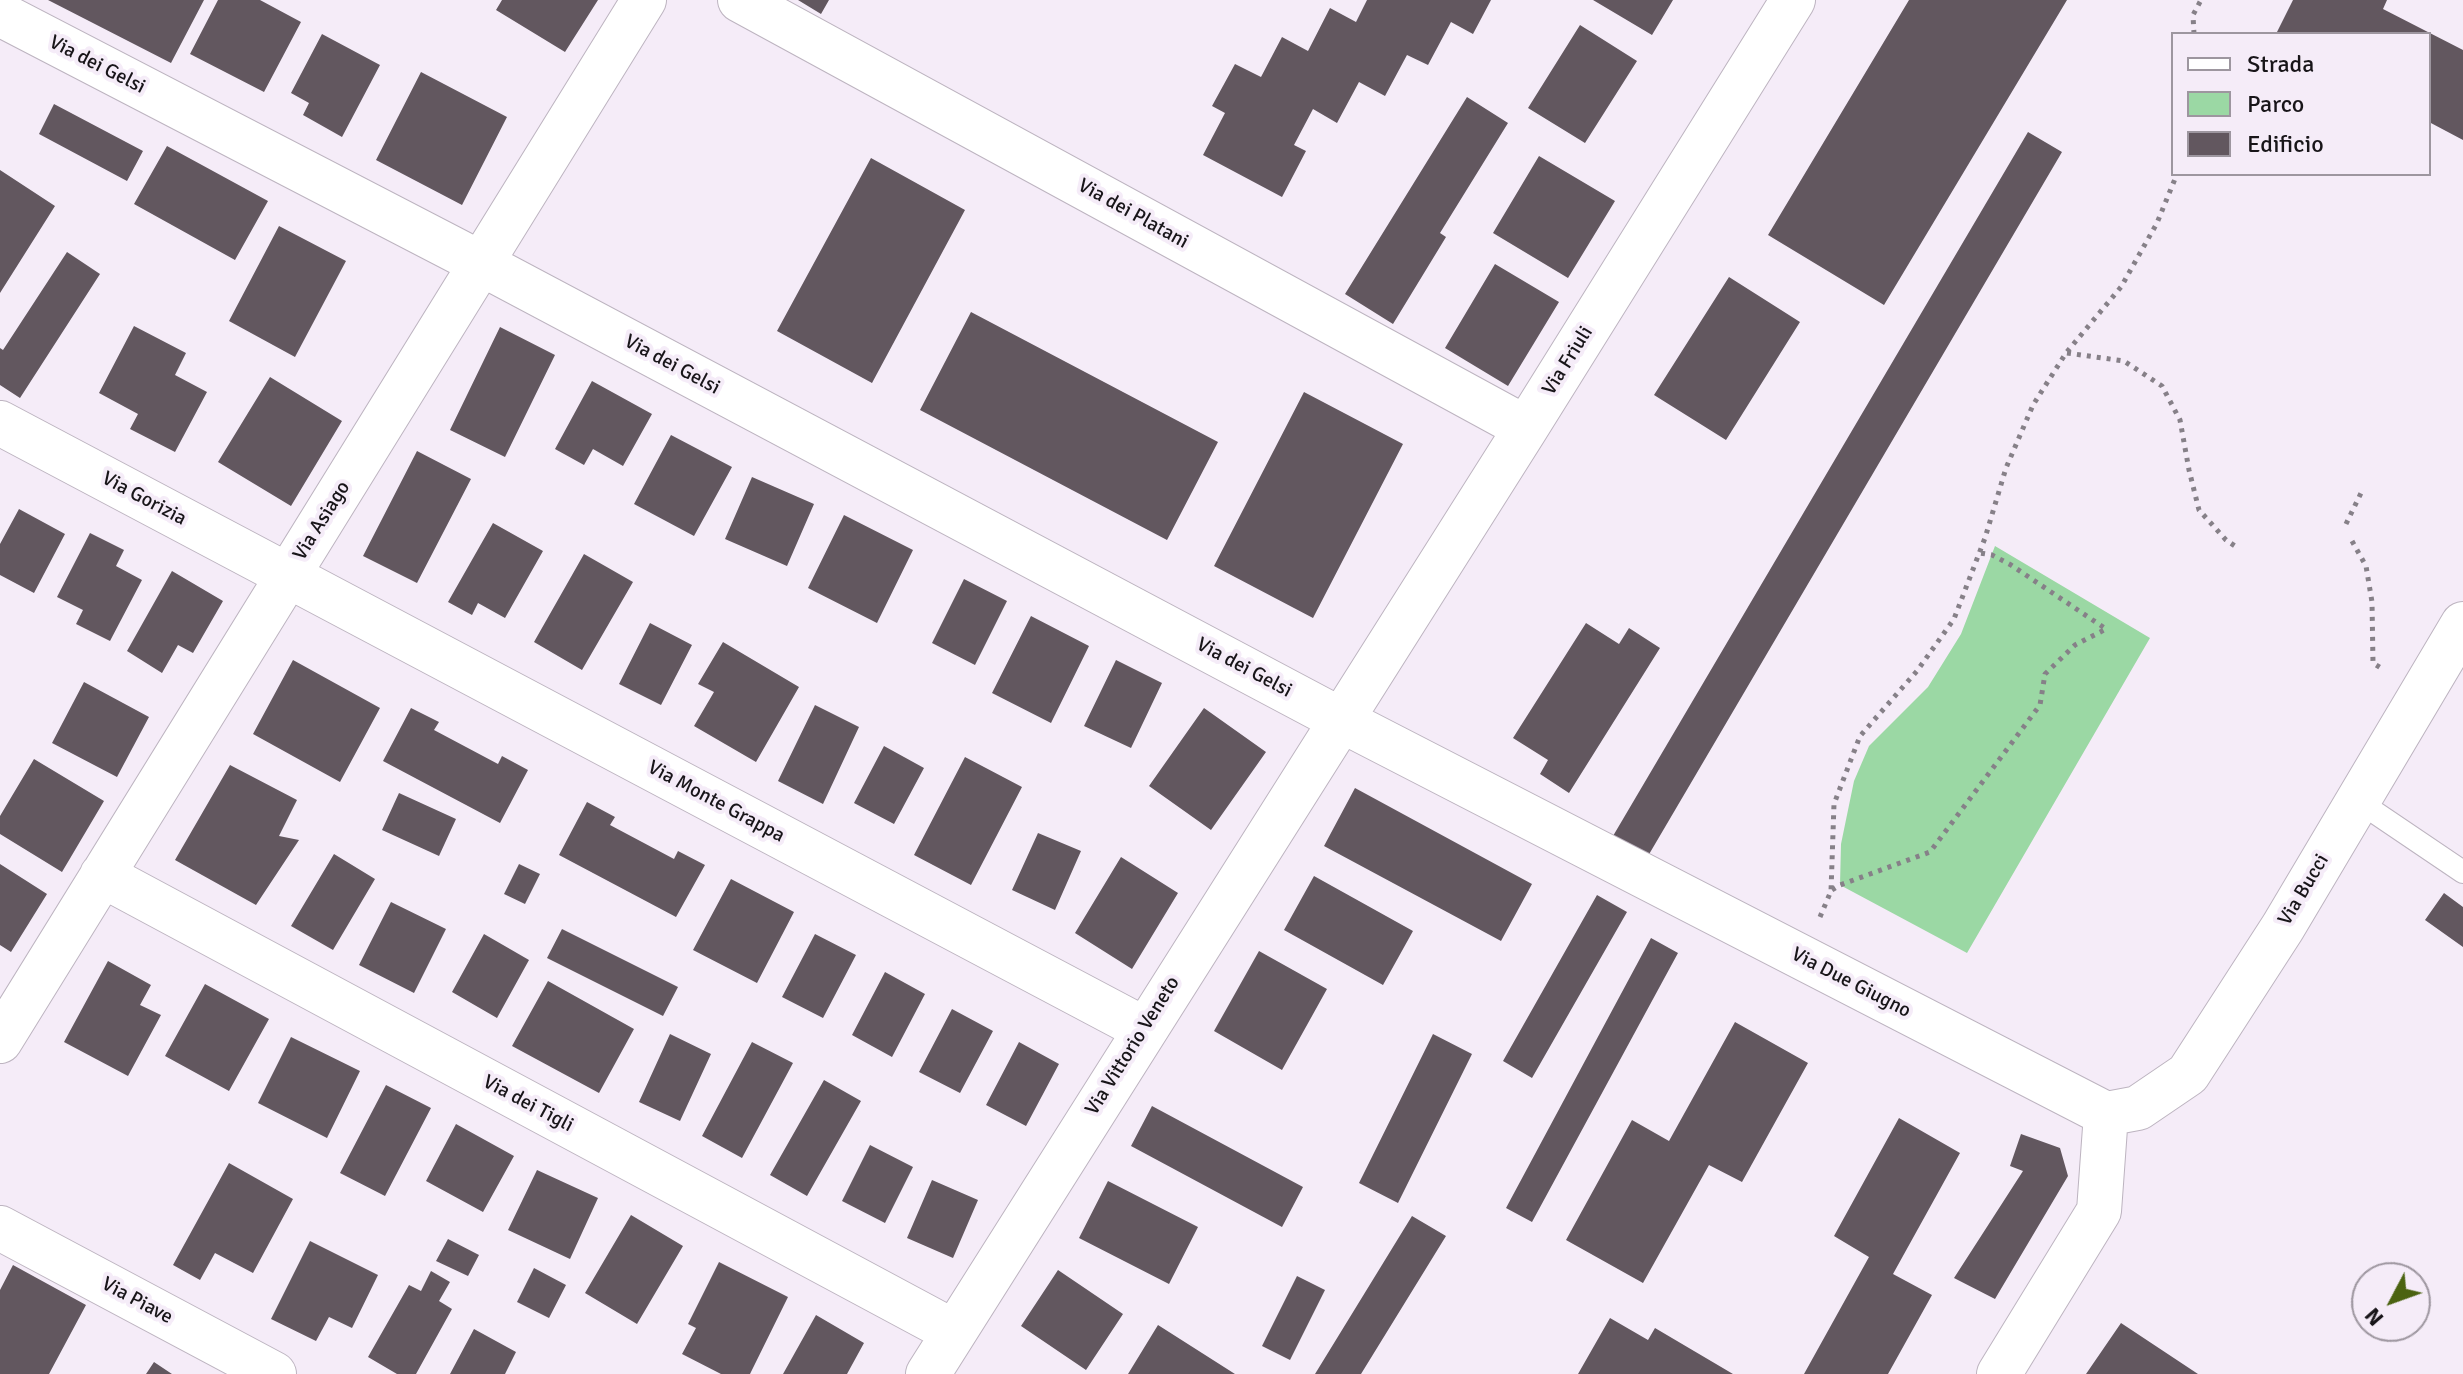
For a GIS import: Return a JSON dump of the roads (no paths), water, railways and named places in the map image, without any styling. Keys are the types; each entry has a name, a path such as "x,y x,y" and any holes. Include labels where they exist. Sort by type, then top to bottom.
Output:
{"street":[{"name":"Via Asiago","path":"0,1041 644,0"},
{"name":"Via dei Platani","path":"740,0 1526,428"},
{"name":"Via Friuli","path":"1341,720 1793,0"},
{"name":"Via dei Gelsi","path":"0,14 482,264 1341,720"},
{"name":"Via Gorizia","path":"0,423 288,576"},
{"name":"Via Monte Grappa","path":"288,576 1144,1029"},
{"name":"Via Bucci","path":"2106,1114 2138,1108 2188,1074 2283,927 2463,624"},
{"name":"Via Due Giugno","path":"1341,720 2106,1114"},
{"name":"Via Vittorio Veneto","path":"928,1374 1341,720"},
{"name":"Via dei Tigli","path":"102,875 954,1332"},
{"path":"1999,1374 2099,1211 2106,1114"},
{"name":"Via Piave","path":"0,1228 274,1374"}],"lane":[{"path":"2358,801 2463,872"}]}
